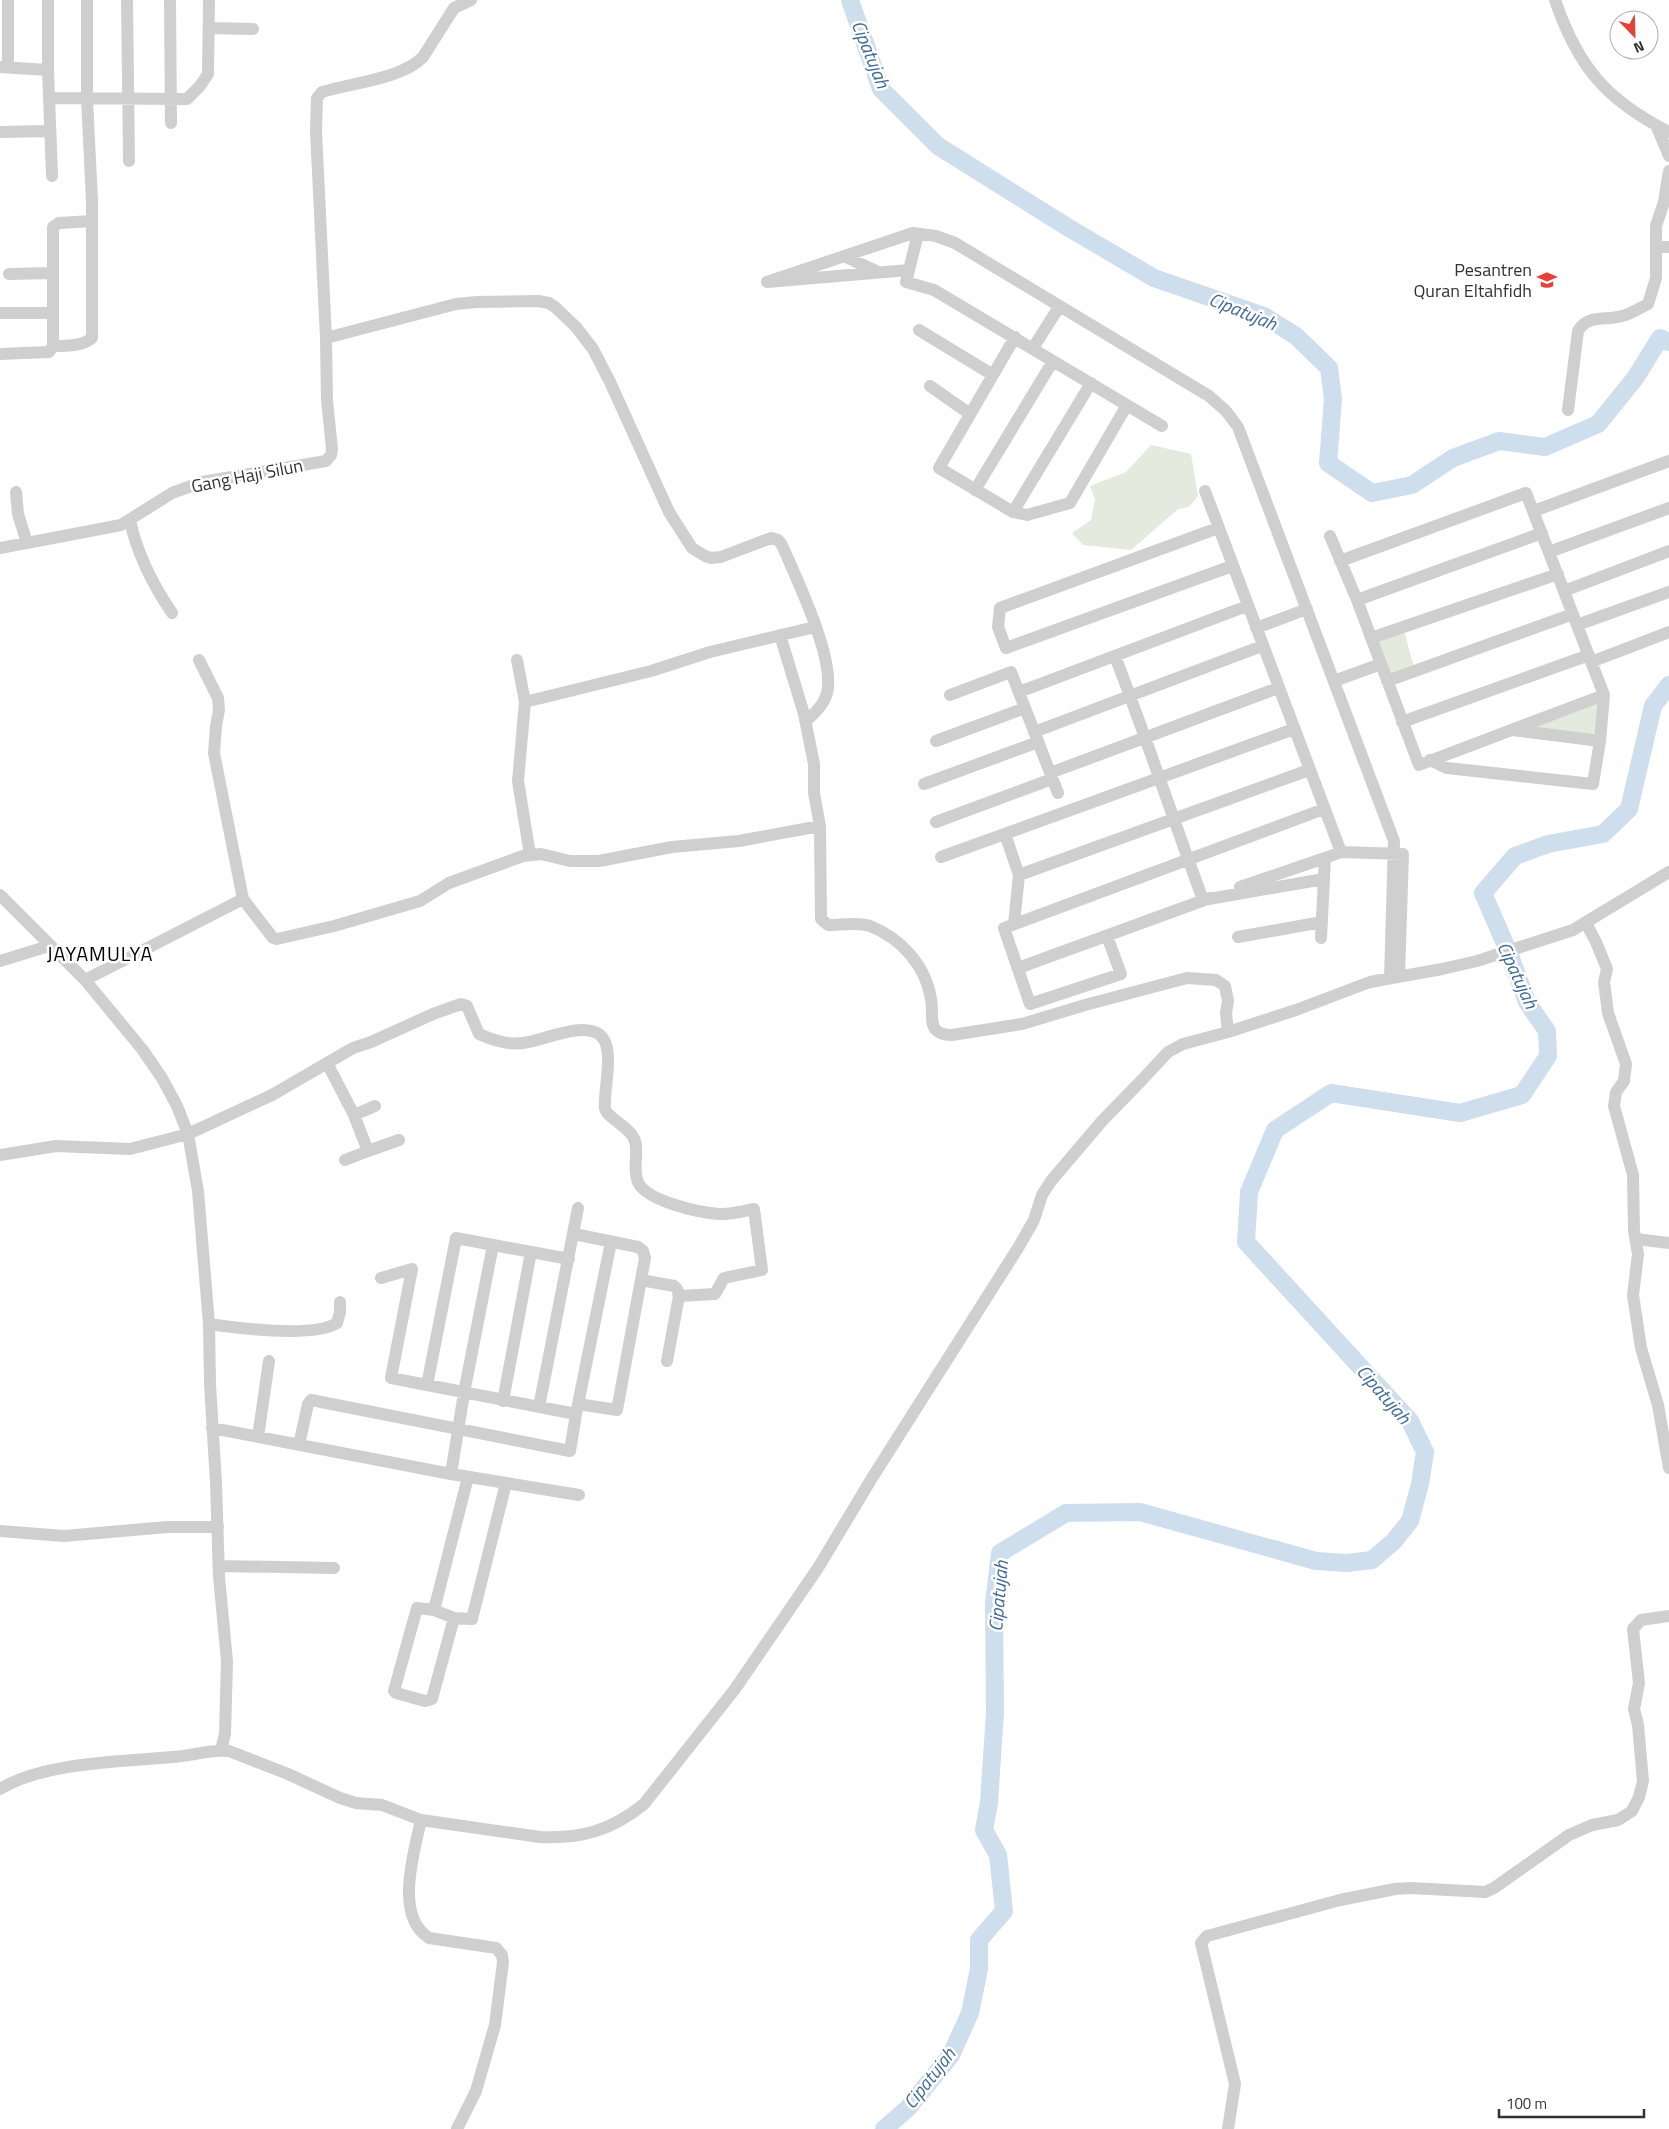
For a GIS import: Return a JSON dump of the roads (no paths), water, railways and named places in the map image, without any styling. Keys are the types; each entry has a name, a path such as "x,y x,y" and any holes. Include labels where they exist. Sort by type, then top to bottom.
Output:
{"street":[{"path":"8,0 4,67 48,70"},
{"path":"48,0 48,70 52,176"},
{"path":"53,346 76,344 89,341 92,338 92,221 87,99 87,0"},
{"path":"128,0 129,161"},
{"path":"170,0 171,123"},
{"path":"49,98 187,98 207,78 209,71 209,0"},
{"path":"471,0 454,8 424,56 418,62 384,76 327,90 317,96 316,131 326,338 456,304 516,301 549,303 576,327 593,349 669,512 692,548 711,558 721,557 771,538 778,540 782,545 815,627 826,666 828,688 825,700 820,708 806,721"},
{"path":"1555,0 1572,41 1597,81 1618,101 1669,132"},
{"path":"209,28 252,29"},
{"path":"1656,125 1669,156"},
{"path":"0,132 50,131"},
{"path":"1568,410 1578,332 1583,324 1591,319 1622,316 1648,304 1663,247 1656,226 1666,203 1669,171"},
{"path":"0,354 49,352 53,346 53,225 92,221"},
{"path":"909,270 768,282 913,233 936,236 955,243 1209,396 1226,411 1238,427 1394,841 1394,977"},
{"path":"918,234 906,282 934,290 1162,426"},
{"path":"844,256 879,272"},
{"path":"9,274 53,273"},
{"path":"1033,348 1059,307"},
{"path":"0,312 53,313"},
{"path":"918,330 993,375"},
{"path":"1015,337 939,468 975,490 1013,512 1027,515 1070,503 1127,405"},
{"name":"Gang Haji Silun","path":"0,548 110,528 130,520 172,493 192,485 254,472 326,461 331,455 332,449 327,400 326,338"},
{"path":"975,490 1053,361"},
{"path":"1013,512 1091,383"},
{"path":"930,386 970,414"},
{"path":"1534,511 1669,460"},
{"path":"1205,491 1340,852"},
{"path":"16,492 18,514 27,543"},
{"path":"1330,536 1340,561 1357,600 1402,722 1424,763 1447,768 1593,784 1600,741 1604,695 1526,493 1340,561"},
{"path":"1549,552 1669,508"},
{"path":"130,520 140,554 160,595 172,613"},
{"path":"1218,528 1000,608 998,627 1006,648 1232,566"},
{"path":"1357,600 1542,533"},
{"path":"1564,590 1669,551"},
{"path":"1371,638 1558,574"},
{"path":"1387,681 1575,620 1669,592"},
{"path":"1019,692 1247,606"},
{"path":"1256,628 1307,609"},
{"path":"525,702 650,671 710,652 815,627"},
{"path":"1402,722 1669,632"},
{"path":"780,635 806,721 814,764 814,794 820,826 821,919 828,925 856,924 870,926 895,941 920,966 931,998 933,1026 939,1033 952,1036 1022,1024 1187,978 1216,980 1225,986 1228,1001 1226,1014 1228,1032"},
{"path":"924,784 1130,696 1262,646"},
{"path":"1115,656 1161,777 1172,819 1203,900"},
{"path":"200,660 218,698 219,710 214,753 243,899 268,934 277,939 334,926 420,901 449,883 530,855 541,854 570,862 599,861 672,847 739,840 820,826"},
{"path":"517,660 525,702 518,782 530,855"},
{"path":"1334,681 1381,664"},
{"path":"950,695 1012,672 1058,793"},
{"path":"936,822 1146,738 1278,688"},
{"path":"1424,763 1604,695"},
{"path":"936,741 1025,708"},
{"path":"940,857 1294,729"},
{"path":"1512,730 1600,741"},
{"path":"1019,875 1309,770"},
{"path":"1107,936 1122,974 1030,1004 1004,928 1324,808"},
{"path":"1005,834 1019,875 1014,924"},
{"path":"1018,968 1340,852 1394,854"},
{"path":"1321,938 1326,858"},
{"path":"0,1788 31,1775 83,1765 173,1757 220,1750 230,1751 288,1774 340,1798 356,1803 382,1805 422,1820 540,1837 567,1837 588,1834 613,1824 644,1804 735,1689 818,1568 872,1478 1018,1248 1031,1226 1042,1195 1051,1181 1102,1121 1168,1052 1183,1044 1228,1032 1323,1001 1350,988 1394,977 1477,961 1573,930 1669,872"},
{"path":"1203,900 1324,879"},
{"path":"0,895 85,980 142,1049 162,1078 188,1134 198,1191 209,1324 212,1428 227,1686 225,1734 220,1750"},
{"path":"85,980 243,899"},
{"path":"1238,937 1322,922"},
{"path":"1586,923 1607,969 1604,982 1608,1013 1626,1064 1624,1080 1616,1092 1614,1106 1633,1175 1638,1254 1633,1295 1641,1348 1658,1405 1669,1468"},
{"path":"0,961 49,946"},
{"path":"0,1155 56,1146 130,1149 188,1134 272,1095 353,1048 461,1004 467,1006 479,1034 496,1041 523,1043 569,1031 593,1032 601,1035 607,1046 608,1084 605,1110 627,1128 635,1140 635,1173 639,1184 647,1192 678,1206 704,1212 722,1215 754,1209 762,1270 724,1278 715,1294 679,1296"},
{"path":"327,1063 354,1115 368,1150"},
{"path":"354,1115 375,1106"},
{"path":"345,1160 398,1140"},
{"path":"539,1407 578,1208"},
{"path":"381,1278 412,1269 391,1378 539,1407 618,1410 645,1258 643,1251 638,1247 574,1234"},
{"path":"427,1385 456,1238 569,1259"},
{"path":"1636,1239 1669,1243"},
{"path":"299,1445 308,1404 311,1400 570,1451 611,1242"},
{"path":"451,1474 464,1393 493,1245"},
{"path":"503,1400 531,1252"},
{"path":"641,1280 674,1286 678,1289 679,1296 667,1361"},
{"path":"209,1324 282,1331 323,1328 337,1323 340,1302"},
{"path":"258,1437 269,1362"},
{"path":"212,1428 451,1474 579,1496"},
{"path":"434,1610 468,1477"},
{"path":"454,1618 432,1699 425,1701 396,1693 394,1691 417,1608 434,1610 454,1618 472,1619 506,1483"},
{"path":"0,1531 64,1536 167,1527 218,1526"},
{"path":"219,1566 334,1568"},
{"path":"1228,2129 1234,2084 1201,1943 1203,1939 1206,1936 1340,1900 1378,1892 1411,1888 1485,1892 1494,1888 1569,1835 1592,1825 1618,1820 1632,1811 1640,1798 1643,1780 1638,1725 1634,1709 1639,1683 1633,1628 1641,1620 1669,1616"},
{"path":"422,1820 412,1860 409,1898 413,1923 421,1933 429,1938 496,1948 502,1955 504,1962 495,2025 476,2091 457,2129"}],"waterway":[{"name":"Cipatujah","path":"850,0 881,89 938,146 1069,228 1154,278 1264,316 1296,336 1329,368 1333,399 1328,463 1372,493 1412,485 1453,458 1499,441 1545,447 1598,424 1636,377 1660,338 1669,342"},
{"name":"Cipatujah","path":"884,2129 908,2108 951,2055 970,2013 979,1969 979,1940 1004,1911 998,1855 984,1830 989,1803 995,1712 994,1603 1000,1553 1066,1513 1140,1512 1316,1561 1347,1563 1372,1560 1394,1541 1410,1521 1420,1484 1425,1452 1410,1421 1246,1242 1249,1192 1275,1130 1331,1093 1460,1113 1522,1095 1548,1056 1547,1031 1527,1002 1509,953 1483,893 1515,856 1548,844 1603,834 1629,809 1653,706 1669,685"}],"place":[{"name":"Pesantren Quran Eltahfidh","path":"1547,280"}],"district":[{"name":"JAYAMULYA","path":"100,954"}]}
